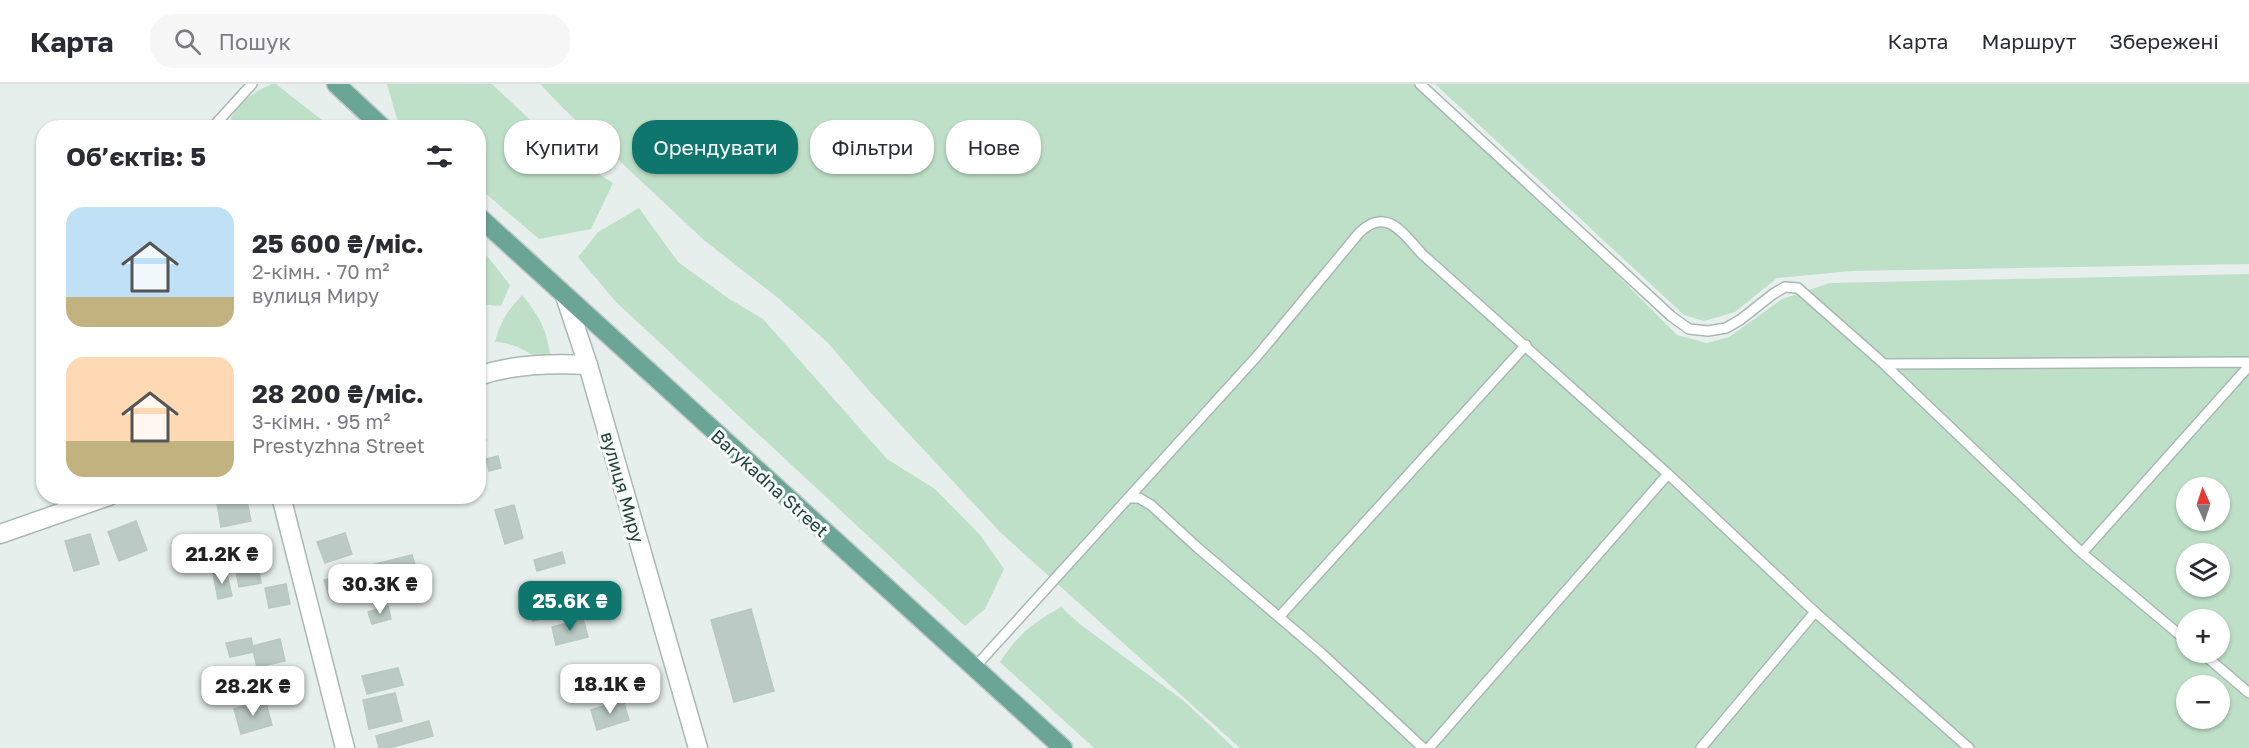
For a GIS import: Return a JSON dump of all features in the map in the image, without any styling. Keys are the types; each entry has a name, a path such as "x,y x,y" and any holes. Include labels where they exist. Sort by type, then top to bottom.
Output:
{"main road":[{"path":"336,84 374,120"},
{"name":"Barykadna Street","path":"486,223 1063,748"}],"street":[{"name":"вулиця Миру","path":"565,296 588,365 698,748"},
{"path":"486,374 523,367 560,364 588,365"},
{"path":"0,534 86,504"},
{"path":"283,504 345,748"}],"lane":[{"path":"219,120 252,84"},
{"path":"1420,84 1671,316 1689,329 1708,331 1726,328 1785,287 1798,288 1884,364 2082,553 2176,632"},
{"path":"975,667 1258,355 1368,224 1380,221 1391,222 1422,254 1526,345 1815,612 1967,747"},
{"path":"1279,617 1526,345"},
{"path":"1884,364 2249,364"},
{"path":"2082,553 2249,364"},
{"path":"1430,748 1668,474"},
{"path":"1128,498 1139,498 1151,505 1320,651 1424,748"},
{"path":"1701,748 1815,612"},
{"path":"2214,663 2249,693"}],"green space":[{"path":"276,84 322,120 231,120 239,106 258,91"},
{"path":"387,84 492,84 530,120 504,120 504,174 599,174 613,183 591,229 539,239 486,194 486,120 398,120"},
{"path":"540,84 1427,84 1677,335 1707,343 1729,337 1782,299 1830,283 2249,274 2249,748 1240,748 1000,532 871,393 828,343 778,298 705,241 633,174 798,174 798,120 632,120 632,173 620,161 620,120 576,120"},
{"path":"1435,84 2249,84 2249,264 1852,271 1777,278 1735,312 1704,321 1684,315"},
{"path":"639,208 678,262 728,298 763,319 887,459 935,489 981,536 1004,569 985,609 965,626 616,302 578,257 598,232"},
{"path":"486,255 510,285 501,306 486,305"},
{"path":"522,295 543,327 552,364 544,364 516,346 495,342 505,317"},
{"path":"1061,607 1081,625 1184,701 1234,748 1094,748 1000,662 1027,630"}],"building":[{"path":"498,456 501,468 489,471 486,459"},
{"path":"217,504 248,504 251,521 221,527"},
{"path":"514,505 523,538 505,544 495,510"},
{"path":"136,521 147,550 119,561 108,532"},
{"path":"345,533 352,554 325,563 317,542"},
{"path":"90,534 99,564 74,571 65,541"},
{"path":"562,552 565,563 537,571 534,560"},
{"path":"412,555 421,585 375,597 367,566"},
{"path":"258,567 261,583 239,587 236,571"},
{"path":"226,570 232,596 218,599 213,573"},
{"path":"340,576 345,592 329,596 324,580"},
{"path":"286,584 290,604 269,608 265,588"},
{"path":"568,585 575,609 533,621 526,597"},
{"path":"388,606 391,619 372,624 368,612"},
{"path":"751,609 774,691 734,702 711,620"},
{"path":"583,619 588,637 556,645 552,627"},
{"path":"251,638 254,652 230,657 226,643"},
{"path":"280,639 285,661 257,667 252,646"},
{"path":"398,668 403,685 367,694 362,676"},
{"path":"395,693 402,721 369,729 363,700"},
{"path":"265,700 272,725 241,734 234,709"},
{"path":"623,700 629,720 597,730 591,710"},
{"path":"429,721 433,736 389,748 379,748 376,736"}]}
